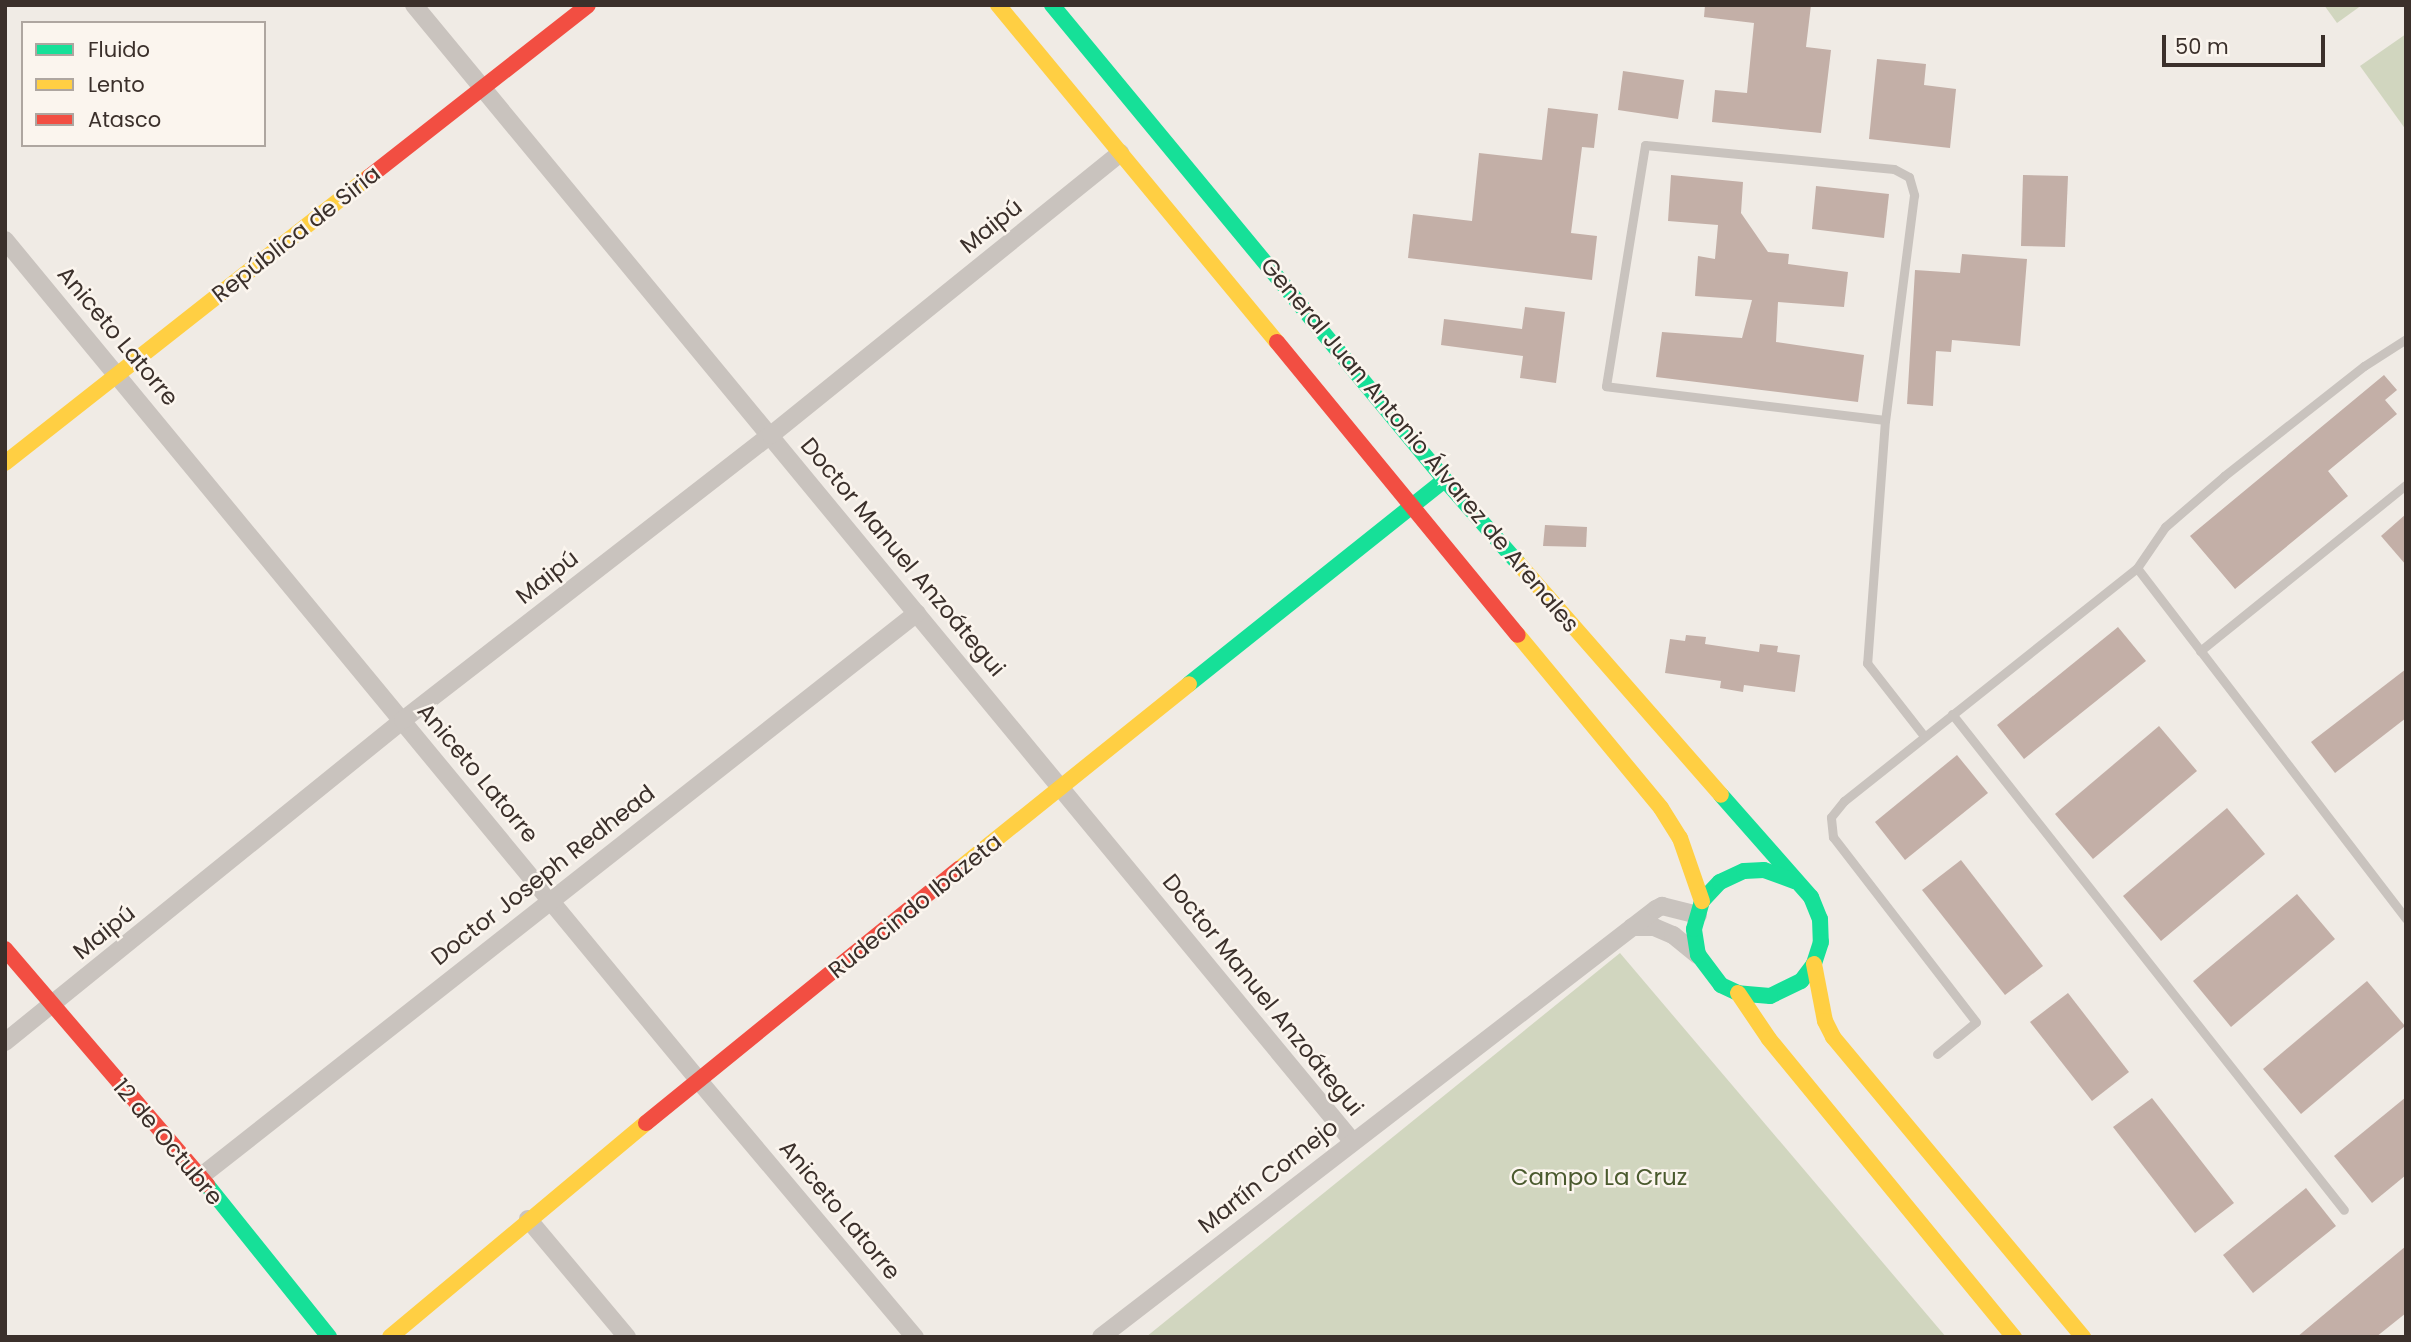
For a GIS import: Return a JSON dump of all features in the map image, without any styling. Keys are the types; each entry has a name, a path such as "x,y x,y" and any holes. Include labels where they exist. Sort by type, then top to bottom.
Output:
{"main road":[{"name":"República de Siria","path":"5,463 588,5"},
{"name":"General Juan Antonio Álvarez de Arenales","path":"998,5 1661,808 1680,838 1700,908 1694,929 1698,955"},
{"name":"General Juan Antonio Álvarez de Arenales","path":"1052,5 1445,480 1794,881 1811,897 1820,919 1821,942 1814,964 1825,1021 1833,1037 2083,1337"},
{"name":"Rudecindo Ibazeta","path":"390,1337 528,1219 700,1082 1061,786 1445,480"},
{"path":"1700,908 1720,882 1744,871 1771,872 1794,881"},
{"name":"12 de Octubre","path":"5,949 200,1177 329,1337"},
{"path":"1698,955 1708,972 1721,985 1738,993 1770,996 1801,981 1814,964"},
{"path":"1738,993 1769,1039 2014,1337"}],"street":[{"name":"Doctor Manuel Anzoátegui","path":"414,5 1352,1141"},
{"name":"Maipú","path":"5,1042 403,720 771,435 1121,153"},
{"name":"Aniceto Latorre","path":"5,240 118,373 700,1082 915,1337"},
{"name":"Doctor Joseph Redhead","path":"200,1177 917,614"},
{"name":"Martín Cornejo","path":"1101,1337 1632,927 1662,906 1700,908"},
{"path":"1632,927 1654,927 1673,935 1698,955"},
{"path":"528,1219 627,1337"}],"lane":[{"path":"1885,420 1606,386 1645,145 1894,169 1909,177 1914,195 1885,420 1867,663 1924,736"},
{"path":"1937,1054 1976,1022 1833,837 1831,817 1844,801 2137,568 2165,527 2185,510 2364,366 2406,340"},
{"path":"2200,651 2406,485"},
{"path":"2137,568 2406,919"},
{"path":"1952,714 2344,1210"}],"green space":[{"path":"2324,5 2362,5 2337,23"},
{"path":"2406,34 2406,130 2360,66"},
{"name":"Campo La Cruz","path":"1620,953 1946,1337 1146,1337"}],"building":[{"path":"1705,5 1811,5 1806,47 1831,50 1821,133 1712,122 1715,90 1747,93 1754,23 1704,17"},
{"path":"1877,59 1926,64 1924,85 1956,89 1950,148 1869,139"},
{"path":"1623,71 1684,80 1678,119 1618,110"},
{"path":"1548,108 1598,114 1594,148 1582,147 1571,233 1597,236 1592,280 1408,258 1413,214 1472,221 1479,153 1542,160"},
{"path":"1671,175 1743,182 1741,213 1768,252 1789,254 1788,264 1848,272 1844,307 1778,302 1776,342 1864,355 1858,402 1656,377 1662,332 1742,338 1752,300 1695,296 1698,256 1715,259 1718,225 1668,221"},
{"path":"2023,175 2068,176 2065,247 2021,246"},
{"path":"1816,186 1889,194 1884,238 1812,229"},
{"path":"1962,254 2027,259 2020,346 1952,340 1951,352 1936,351 1933,406 1907,404 1915,270 1960,273"},
{"path":"1525,307 1565,312 1556,383 1520,378 1523,356 1441,345 1444,319 1522,329"},
{"path":"2384,375 2397,390 2385,400 2397,414 2328,471 2348,496 2235,589 2190,536"},
{"path":"2406,514 2406,565 2381,536"},
{"path":"1545,525 1587,527 1586,547 1543,546"},
{"path":"2118,627 2146,661 2024,759 1997,725"},
{"path":"1686,635 1706,637 1705,644 1759,652 1760,644 1778,646 1777,652 1800,655 1795,692 1744,685 1743,692 1720,688 1721,681 1665,673 1670,639 1685,641"},
{"path":"2406,669 2406,718 2335,773 2311,742"},
{"path":"2159,726 2197,771 2093,859 2055,814"},
{"path":"1957,755 1988,793 1905,860 1875,822"},
{"path":"2227,808 2265,854 2161,941 2123,896"},
{"path":"1961,860 2043,966 2005,995 1922,890"},
{"path":"2297,894 2335,939 2231,1027 2193,981"},
{"path":"2367,981 2405,1026 2301,1114 2263,1069"},
{"path":"2068,993 2129,1072 2092,1101 2030,1022"},
{"path":"2406,1097 2406,1175 2372,1203 2334,1156"},
{"path":"2152,1098 2234,1203 2195,1233 2113,1127"},
{"path":"2306,1188 2336,1226 2253,1293 2223,1255"},
{"path":"2406,1246 2406,1313 2376,1337 2297,1337"}],"traffic: fast":[{"path":"1052,5 1445,480 1518,563"},
{"path":"1189,684 1445,480"},
{"path":"1721,795 1811,897 1820,919 1821,942 1814,964 1801,981 1770,996 1738,993 1721,985 1698,955 1694,929 1702,901 1720,882 1744,871 1764,870 1794,881"},
{"path":"207,1185 329,1337"}],"traffic: slow":[{"path":"998,5 1277,342"},
{"path":"5,463 369,177"},
{"path":"1518,563 1721,795"},
{"path":"1518,635 1661,808 1680,838 1702,901"},
{"path":"959,869 1189,684"},
{"path":"1814,964 1825,1021 1833,1037 2083,1337"},
{"path":"1738,993 1769,1039 2014,1337"},
{"path":"390,1337 646,1123"}],"traffic: jam":[{"path":"369,177 588,5"},
{"path":"1277,342 1518,635"},
{"path":"646,1123 959,869"},
{"path":"5,949 207,1185"}]}
